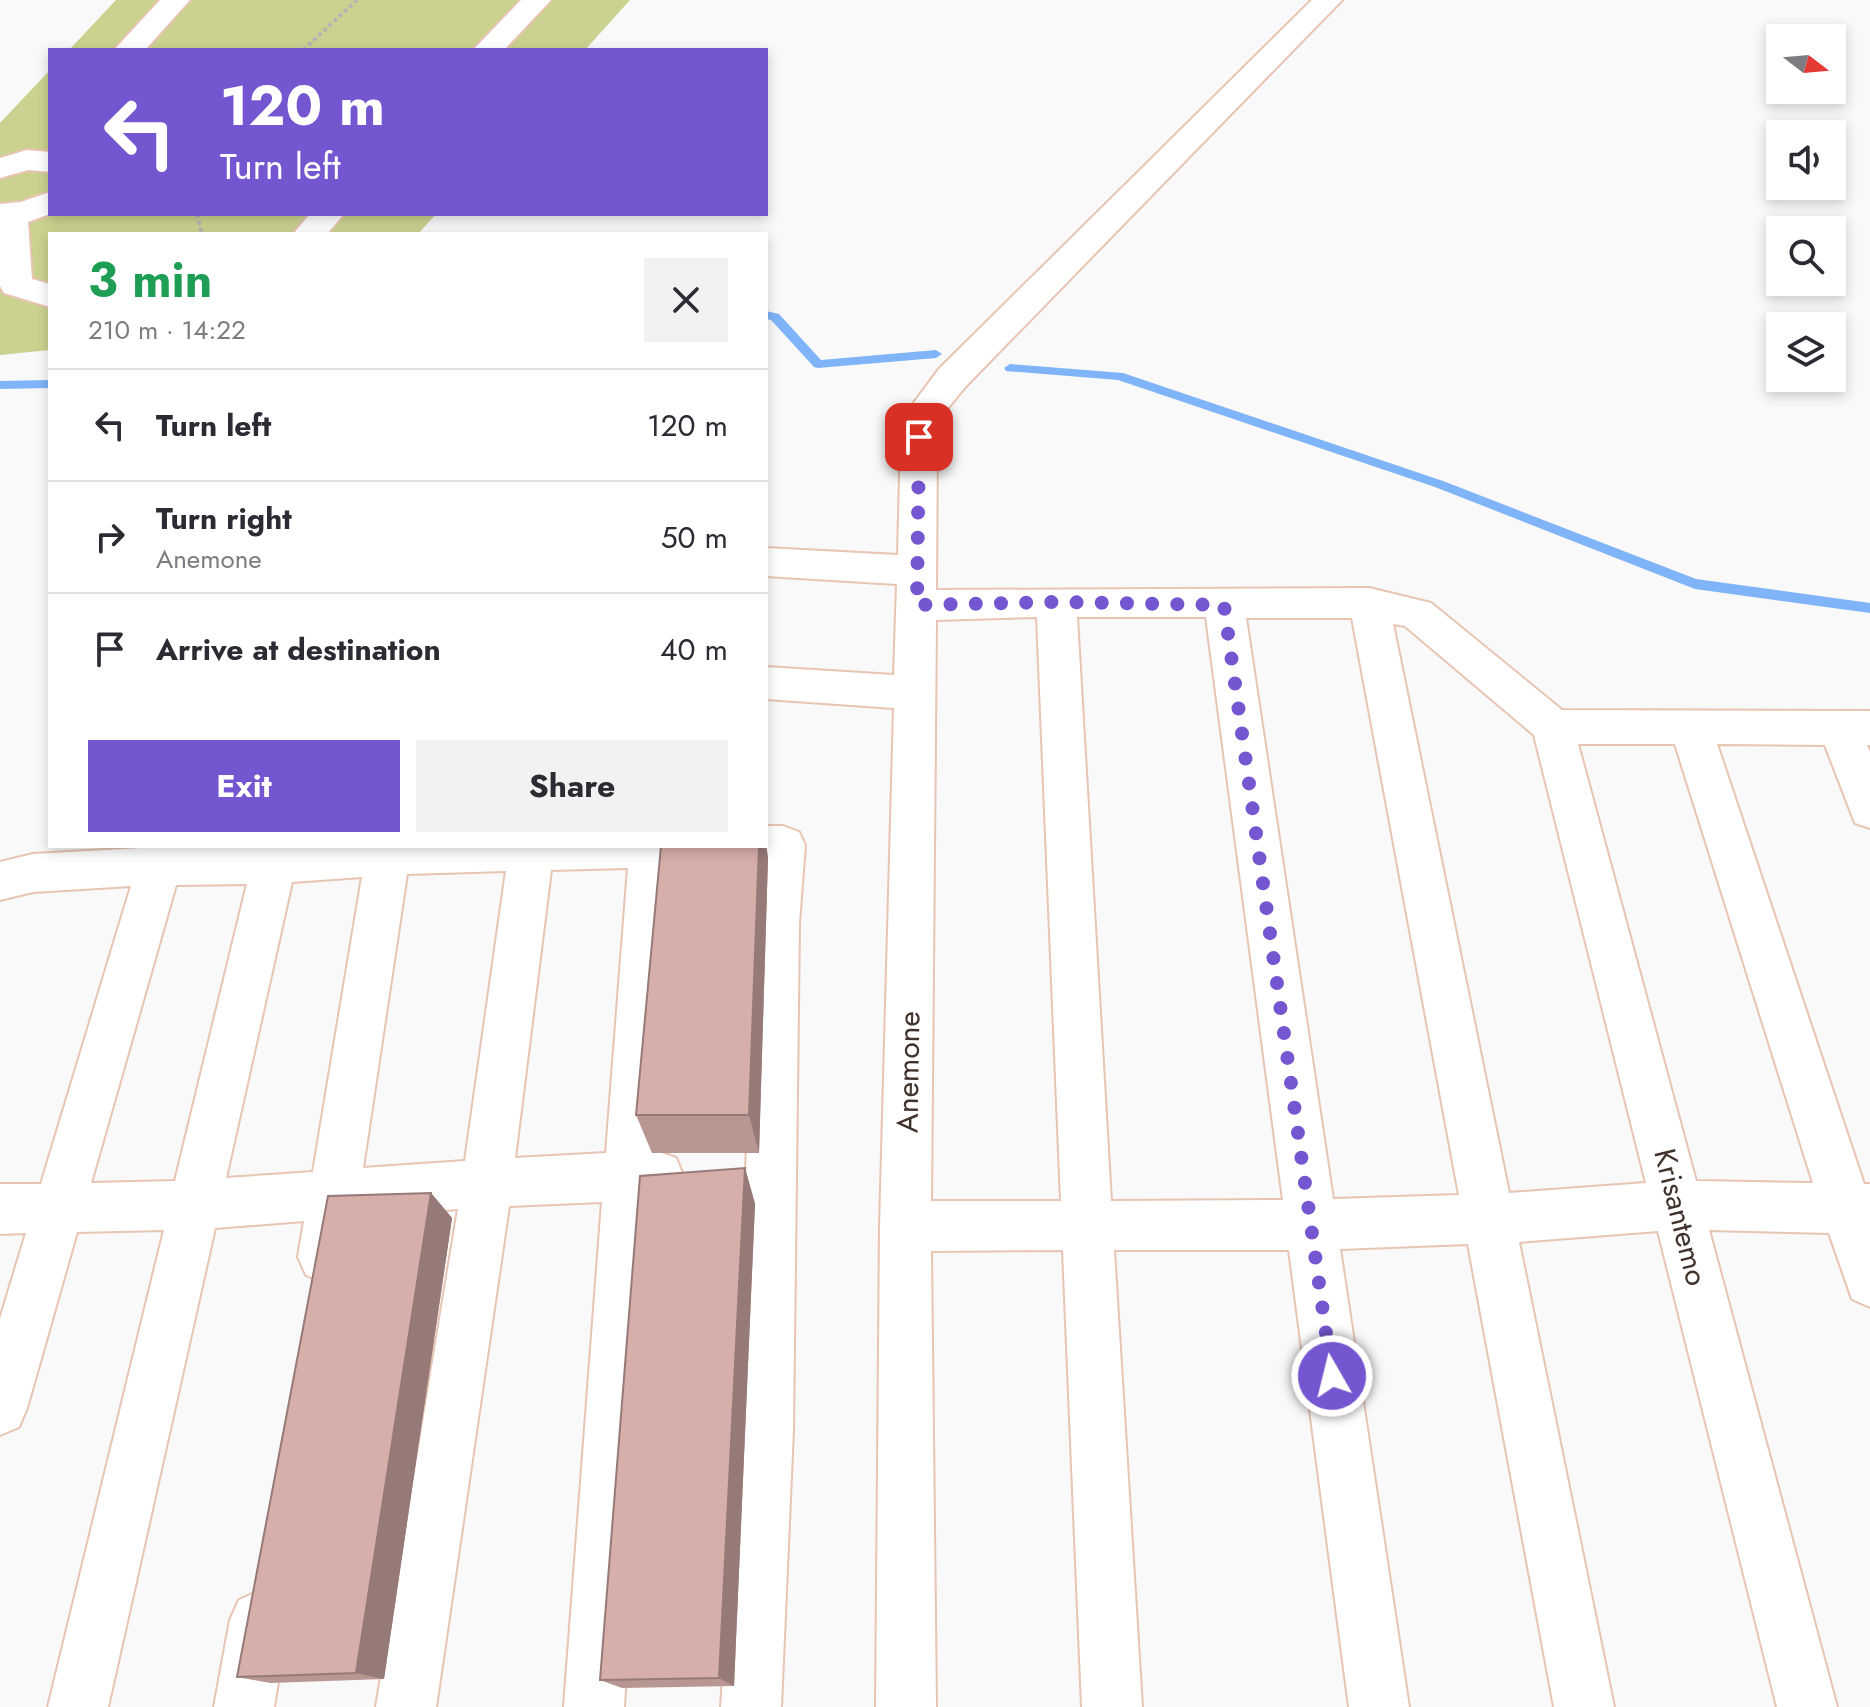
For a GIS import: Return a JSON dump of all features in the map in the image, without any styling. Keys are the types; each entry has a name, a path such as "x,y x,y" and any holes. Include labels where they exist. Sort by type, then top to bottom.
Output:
{"street":[{"path":"131,48 176,0"},
{"path":"490,48 537,0"},
{"name":"Anemone","path":"906,1707 905,1226 919,437 931,404 952,378 1328,0"},
{"path":"26,163 48,138"},
{"path":"48,203 27,212 6,214 16,285 48,295"},
{"path":"311,232 326,216"},
{"path":"768,562 918,588 1056,602 1224,605 1369,603 1417,614 1553,727 1855,728 1870,810"},
{"path":"1056,602 1112,1707"},
{"path":"1369,603 1584,1707"},
{"path":"1224,605 1379,1707"},
{"path":"768,683 915,693"},
{"path":"1690,726 1858,1209 1870,1281"},
{"name":"Krisantemo","path":"1553,727 1807,1707"},
{"path":"751,1707 766,1430 735,1172 776,923 783,845 768,845"},
{"path":"0,881 33,873 159,866 274,865 388,856 684,848"},
{"path":"594,1707 651,849"},
{"path":"406,1707 487,1183 531,853"},
{"path":"316,1303 388,856"},
{"path":"78,1707 274,865"},
{"path":"0,1408 159,866"},
{"path":"0,1209 196,1205 487,1183 735,1172"},
{"path":"905,1226 1310,1225 1491,1219 1678,1205 1858,1209"},
{"path":"244,1707 269,1567"}],"path":[{"path":"305,48 357,0"}],"green space":[{"path":"116,0 630,0 587,48 71,48"},
{"path":"48,72 48,216 434,216 420,232 48,232 48,350 0,355 0,123"}],"building":[{"path":"661,848 759,848 749,1115 636,1115"},
{"path":"745,1168 719,1678 600,1680 640,1176"},
{"path":"431,1193 356,1673 237,1677 328,1196"}],"waterway":[{"path":"768,315 775,317 818,364 936,354"},
{"path":"1010,368 1119,376 1439,484 1695,584 1870,608"},
{"path":"0,385 48,384"}],"route":[{"path":"919,437 917,605 1056,602 1224,605 1332,1376"}]}
